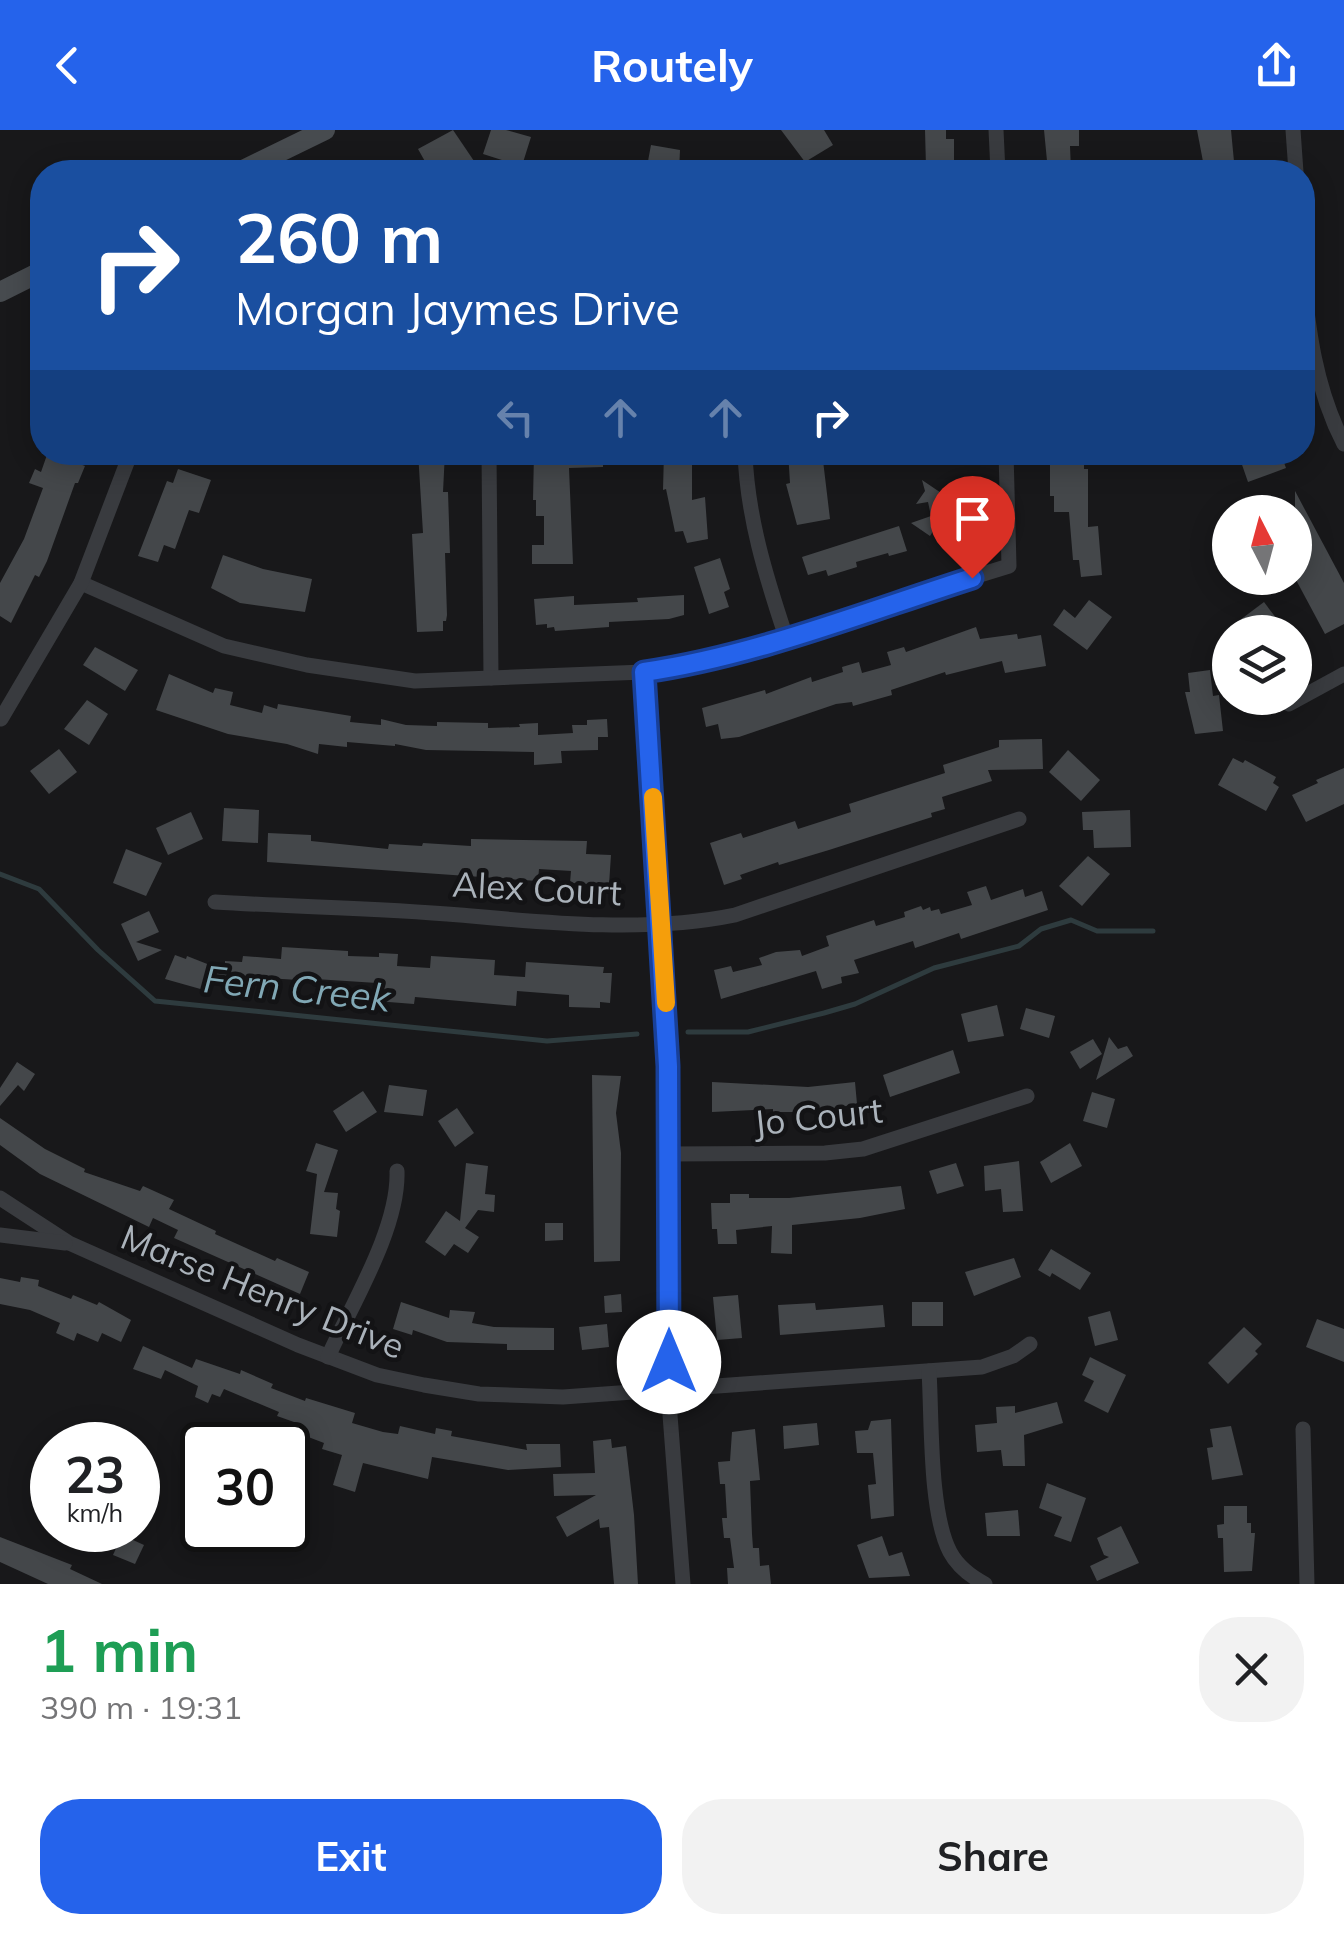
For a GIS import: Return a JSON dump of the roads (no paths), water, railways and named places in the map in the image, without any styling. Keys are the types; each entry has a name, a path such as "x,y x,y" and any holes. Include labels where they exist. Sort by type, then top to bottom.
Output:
{"main road":[{"path":"264,160 325,130"},
{"path":"0,292 30,277"}],"street":[{"path":"996,130 997,160"},
{"path":"1293,130 1295,160"},
{"path":"1315,366 1344,444"},
{"path":"2,719 81,583 126,465"},
{"path":"489,465 491,678"},
{"path":"747,465 755,529 786,637"},
{"path":"81,583 224,646 307,665 415,680 644,672 681,667 786,637 1009,566 1006,465"},
{"path":"644,672 662,924 671,1389 682,1584"},
{"path":"1312,691 1344,674"},
{"name":"Alex Court","path":"215,902 509,920 699,922 735,915 1019,819"},
{"name":"Jo Court","path":"669,1154 825,1153 863,1148 1026,1096"},
{"path":"328,1356 379,1246 398,1190 397,1171"},
{"name":"Marse Henry Drive","path":"0,1198 69,1244 328,1356 377,1374 479,1394 563,1397 982,1367 1012,1356 1030,1344"},
{"name":"Marse Henry Drive","path":"0,1235 69,1244"},
{"path":"929,1371 938,1509 944,1537 956,1562 985,1584"},
{"path":"1303,1429 1307,1584"}],"waterway":[{"name":"Fern Creek","path":"0,874 39,889 155,1001 547,1041 637,1034"},
{"name":"Fern Creek","path":"688,1032 748,1032 855,1004 934,968 1019,946 1041,929 1071,920 1097,931 1153,931"}]}
